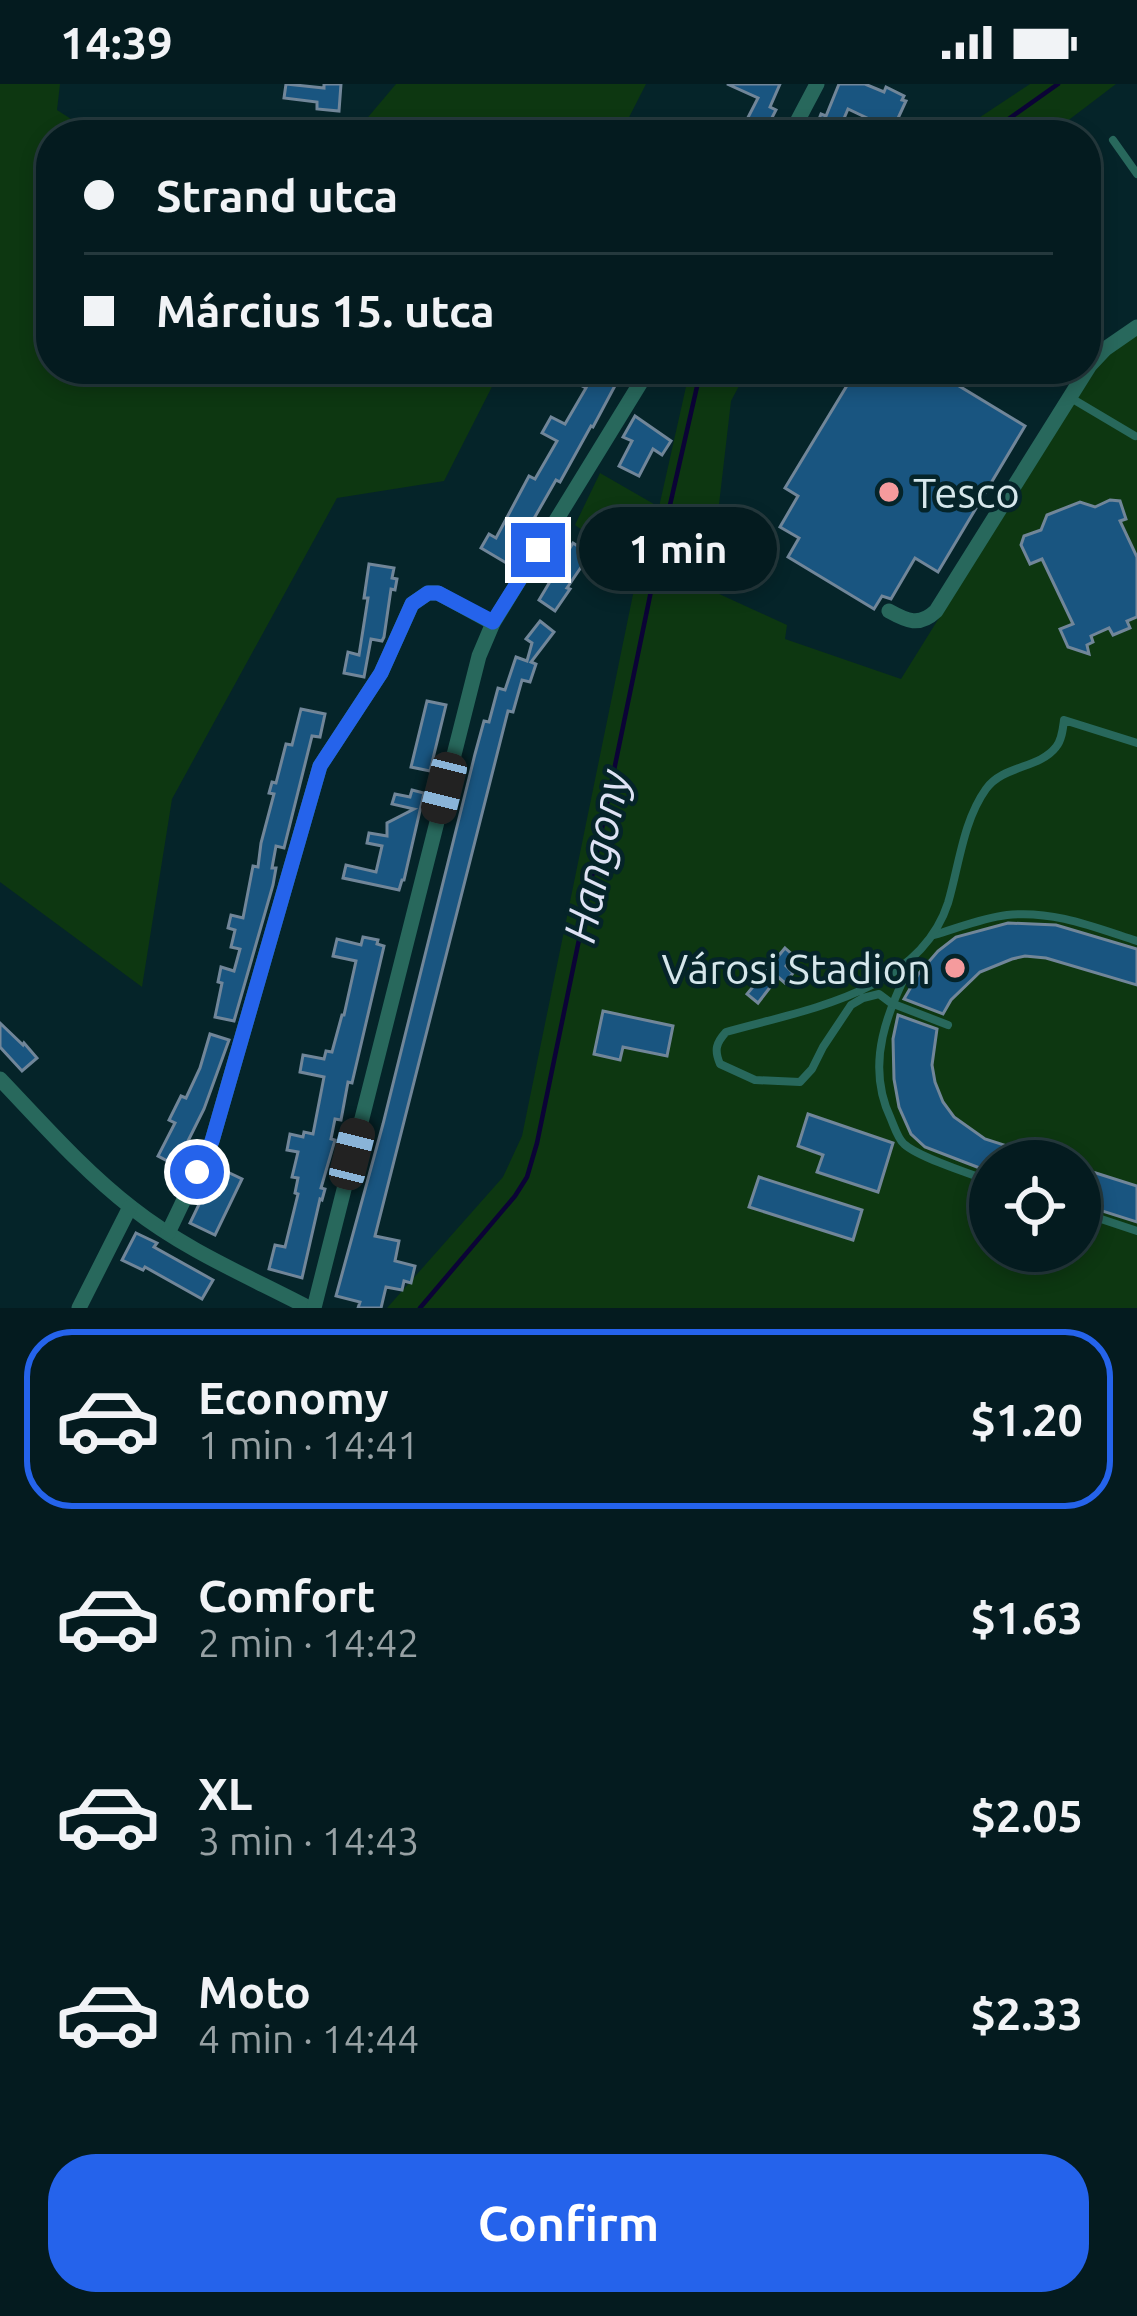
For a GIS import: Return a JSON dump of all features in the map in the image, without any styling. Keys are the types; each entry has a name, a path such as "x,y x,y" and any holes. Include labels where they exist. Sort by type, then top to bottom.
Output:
{"street":[{"path":"798,120 817,84"},
{"path":"1101,353 1137,327"},
{"path":"0,1079 130,1207 168,1234 311,1308 470,687 493,622 640,384"},
{"path":"889,611 915,622 936,611 1079,384"},
{"path":"168,1234 212,1141 320,766 381,673 419,598 438,593 493,622"},
{"path":"80,1308 130,1207"}],"lane":[{"path":"1113,140 1137,174"},
{"path":"1070,397 1135,436"},
{"path":"969,1173 902,1143 880,1097 879,1046 891,1004 946,908 970,823 985,790 998,776 1056,747 1064,720 1137,743"},
{"path":"932,936 987,919 1031,914 1060,916 1137,941"},
{"path":"916,955 854,994 726,1032 715,1053 720,1064 754,1080 800,1082 851,1005 879,994 891,1004 948,1025"},
{"path":"1101,1219 1137,1231"}],"green space":[{"path":"0,84 60,84 57,110 73,120 36,120 36,384 493,384 444,481 337,498 172,799 142,987 0,882"},
{"path":"396,84 646,84 628,120 366,120"},
{"path":"1030,84 1116,84 1069,120 976,120"},
{"path":"1137,335 1137,1308 387,1308 503,1177 522,1136 638,570 575,525 600,473 659,507 687,384 740,384 731,401 718,513 730,519 734,550 702,556 703,576 717,593 787,625 785,639 901,679 1085,384 1101,384 1101,362"}],"building":[{"path":"286,84 324,88 324,84 341,84 339,111 317,109 317,102 284,98"},
{"path":"727,84 780,84 770,107 776,110 771,120 747,120 758,98"},
{"path":"839,84 865,84 884,92 886,87 906,101 897,120 871,120 848,109 843,120 819,120 821,114 826,116"},
{"path":"616,384 508,564 481,548 489,534 496,538 529,476 535,479 557,441 542,433 551,417 565,424 586,388 582,386"},
{"name":"Tesco","path":"848,384 956,384 1025,426 938,572 915,558 891,599 882,596 874,609 788,557 799,538 780,527 798,496 785,488"},
{"path":"635,416 671,441 662,455 653,449 639,476 619,466 632,441 623,437"},
{"path":"1120,501 1126,519 1120,521 1137,557 1137,617 1127,621 1130,628 1113,635 1109,628 1091,636 1089,654 1068,647 1060,629 1073,624 1042,559 1030,564 1021,545 1024,536 1041,530 1047,515 1080,502 1095,507"},
{"path":"573,543 590,554 555,611 539,600"},
{"path":"369,564 394,568 392,578 397,579 395,590 391,589 384,637 382,641 371,639 364,677 344,673 348,652 359,655"},
{"path":"540,621 554,632 531,662 536,664 530,682 522,680 513,712 508,711 375,1236 399,1241 395,1261 415,1266 411,1283 404,1281 402,1290 386,1287 381,1308 358,1308 360,1302 336,1296 475,754 498,688 505,690 516,657 527,661 532,643 526,639"},
{"path":"427,701 446,705 430,771 411,767"},
{"path":"301,709 325,714 320,737 312,736 284,848 276,846 273,885 234,1021 215,1017 221,967 234,971 240,949 231,947 235,930 228,928 231,915 243,918 274,794 269,793 272,782 276,783 286,744 292,745"},
{"path":"412,790 424,793 399,890 343,878 346,865 376,872 382,846 367,843 369,833 387,836 387,823 414,809 392,804 395,794 410,797"},
{"name":"Városi Stadion","path":"1008,923 1056,925 1137,949 1137,985 1025,956 980,972 943,1014 904,999 919,973 956,937"},
{"path":"363,937 384,946 352,1083 348,1082 341,1120 335,1119 331,1139 335,1140 321,1188 325,1189 302,1278 269,1269 275,1245 285,1247 298,1194 298,1178 292,1177 298,1152 287,1150 290,1134 313,1134 324,1077 300,1072 303,1055 324,1059 326,1051 332,1052 356,961 333,956 337,939 361,945"},
{"path":"785,948 794,956 786,966 793,973 785,983 778,977 758,1003 747,994"},
{"path":"603,1011 673,1026 667,1056 623,1047 620,1060 594,1054"},
{"name":"Városi Stadion","path":"898,1015 937,1029 932,1065 943,1102 954,1117 988,1140 969,1140 969,1164 925,1147 911,1134 899,1107 893,1039"},
{"path":"0,1023 37,1058 22,1071 0,1047"},
{"path":"210,1034 229,1040 181,1168 158,1156 175,1123 169,1120 200,1068"},
{"path":"808,1114 893,1143 878,1192 817,1172 823,1155 798,1146"},
{"path":"217,1167 242,1179 215,1235 190,1223"},
{"path":"1101,1175 1137,1186 1137,1222 1101,1211"},
{"path":"759,1177 862,1210 853,1240 749,1207"},
{"path":"136,1233 213,1280 202,1299 145,1267 122,1260"}],"waterway":[{"name":"Hangony","path":"1007,120 1058,84"},
{"name":"Hangony","path":"420,1308 527,1177 698,384"}],"place":[{"name":"Tesco","path":"889,492"},
{"name":"Városi Stadion","path":"955,968"}],"route":[{"path":"197,1172 212,1141 320,766 381,673 412,604 428,593 438,593 493,622 538,550"}]}
